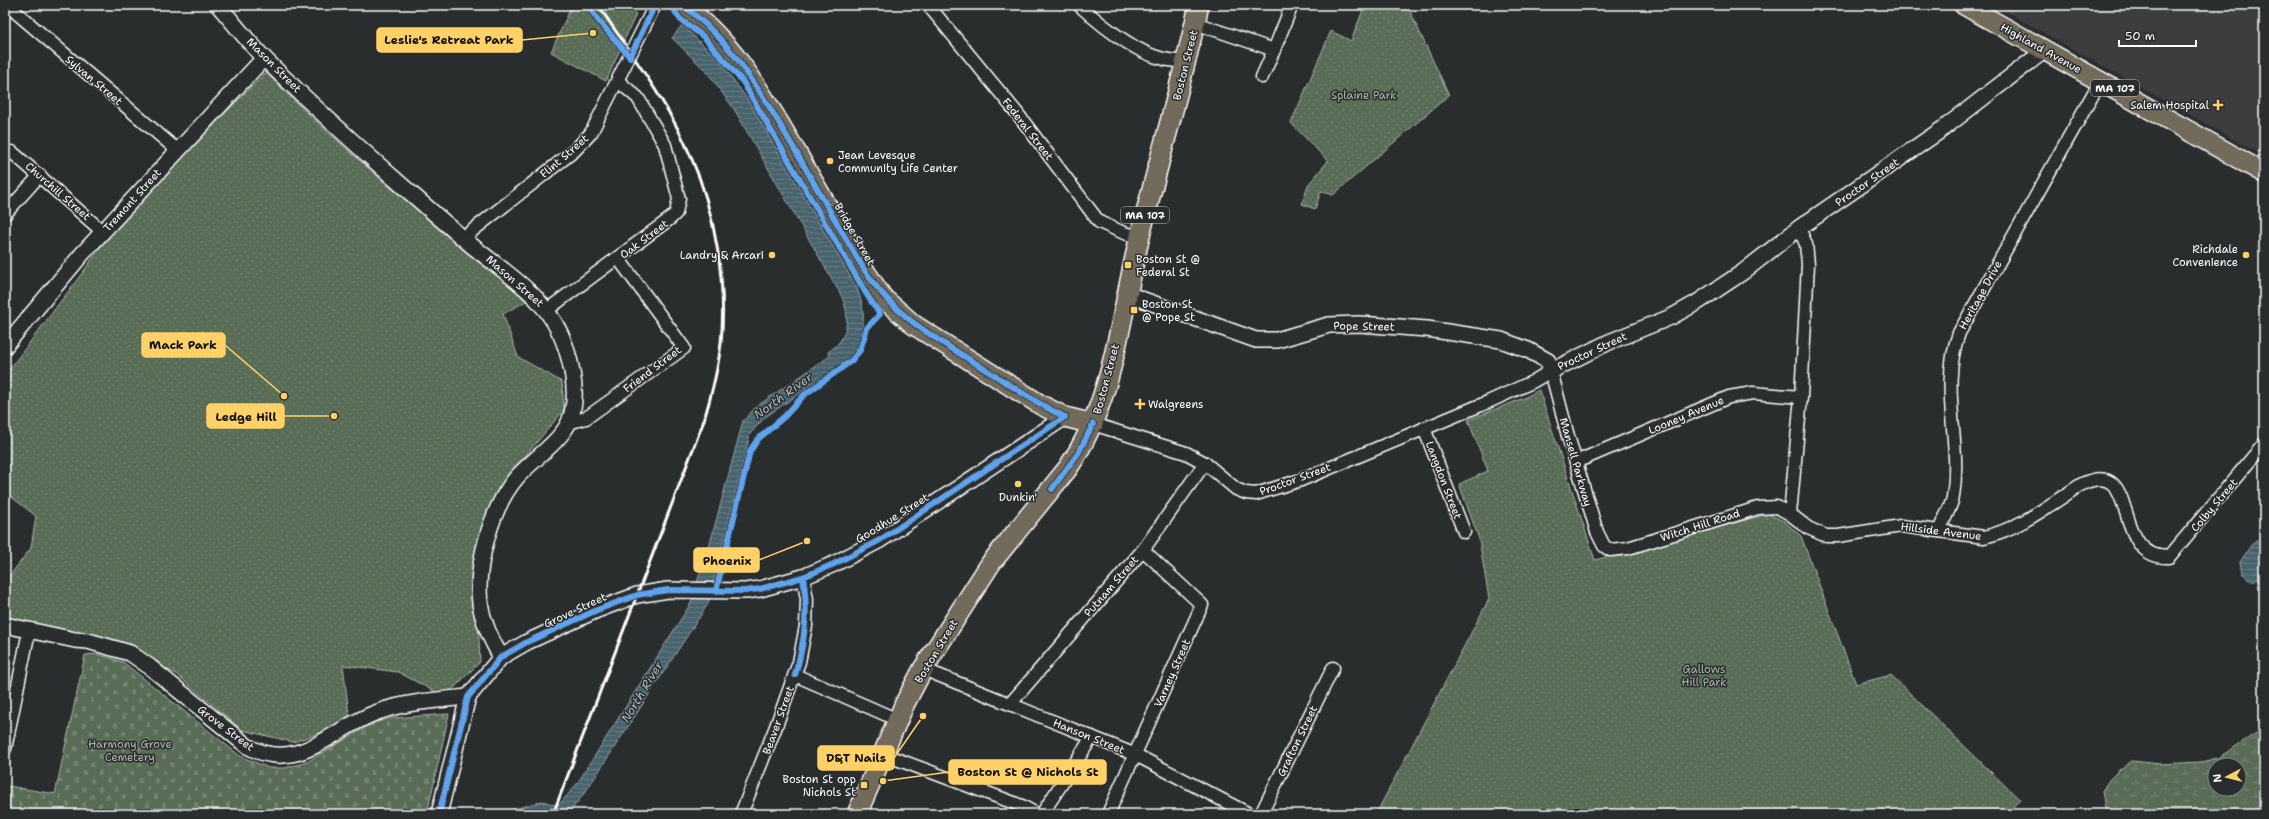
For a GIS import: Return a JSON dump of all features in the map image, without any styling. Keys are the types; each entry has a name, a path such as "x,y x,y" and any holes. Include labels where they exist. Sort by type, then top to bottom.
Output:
{"main road":[{"name":"Bridge Street","path":"682,5 706,24 743,66 766,100 865,271 883,298 903,316 920,328 1041,405 1065,417 1093,424"},
{"name":"Highland Avenue","path":"1964,5 2101,80 2264,173"},
{"name":"Boston Street","path":"857,814 898,720 923,670 991,563 1068,468 1093,424 1106,388 1139,237 1186,62 1197,14"}],"street":[{"name":"Mason Street","path":"218,5 264,58 374,160 463,238 532,294 548,310 564,342 573,377 573,401 568,423 510,486 499,505 488,537 480,575 480,602 490,638 502,657"},
{"name":"Flint Street","path":"463,238 583,142 598,122 655,5"},
{"name":"Federal Street","path":"928,5 1017,113 1099,222 1124,233 1139,237"},
{"path":"1079,5 1101,25 1138,48 1164,59 1186,62"},
{"path":"1262,77 1292,5"},
{"name":"Sylvan Street","path":"11,10 177,150"},
{"path":"1197,14 1274,50"},
{"name":"Proctor Street","path":"1093,424 1186,453 1206,464 1236,489 1246,493 1256,494 1300,480 1518,389 1609,342 1671,317 1698,302 1743,272 1799,228 1944,128 2045,50"},
{"name":"Tremont Street","path":"5,346 103,232 177,150 264,58"},
{"name":"Heritage Drive","path":"1939,531 1952,499 1954,462 1950,369 1958,333 2101,80"},
{"name":"Oak Street","path":"548,310 676,213 679,199 669,155 661,136 638,98 618,81"},
{"name":"Churchill Street","path":"12,152 40,175 103,232"},
{"path":"5,214 40,175"},
{"path":"1790,514 1801,397 1808,264 1806,244 1799,228"},
{"name":"Friend Street","path":"568,423 586,418 684,348 618,258"},
{"name":"Pope Street","path":"1127,294 1256,340 1277,340 1340,324 1427,329 1514,344 1548,361 1551,371"},
{"name":"Mansell Parkway","path":"1551,371 1597,532 1604,546 1608,549"},
{"name":"Looney Avenue","path":"1576,462 1729,397 1753,393 1801,397"},
{"name":"Goodhue Street","path":"712,591 760,589 803,576 834,564 880,540 1065,417"},
{"name":"Langdon Street","path":"1424,428 1464,532"},
{"name":"Colby Street","path":"2158,557 2169,557 2176,551 2264,444"},
{"name":"Putnam Street","path":"1010,704 1143,550 1206,464"},
{"name":"Hillside Avenue","path":"1790,514 1808,528 1826,536 1838,536 1891,526 1939,531 1974,537 1998,534 2014,526 2082,484 2090,481 2106,479 2112,482 2120,496 2129,525 2139,544 2152,555 2158,557"},
{"name":"Witch Hill Road","path":"1608,549 1628,548 1758,508 1778,507 1790,514"},
{"name":"Varney Street","path":"1108,814 1136,755 1202,605 1143,550"},
{"name":"Beaver Street","path":"741,814 795,675 806,626 807,598 803,576"},
{"name":"Grove Street","path":"5,625 75,640 88,641 130,654 150,667 247,746 258,752 274,755 296,754 313,748 353,724 379,711 407,704 468,697 502,657 527,642 625,598 652,592 684,590 712,591"},
{"path":"5,749 29,631"},
{"name":"Grafton Street","path":"1262,814 1333,668"},
{"name":"Hanson Street","path":"923,670 1136,755 1248,814"},
{"path":"795,675 898,720"},
{"path":"439,814 468,697"},
{"path":"1042,814 1092,737"},
{"path":"883,754 1015,804 1036,814"}],"shaded area":[{"name":"Salem Hospital","path":"1995,5 2264,5 2264,156 2081,54"}],"green space":[{"path":"572,5 627,5 636,14 606,81 551,52"},
{"name":"Splaine Park","path":"1365,5 1407,5 1449,95 1333,195 1321,191 1315,209 1302,204 1308,185 1328,161 1291,123 1331,31 1351,41"},
{"path":"266,72 361,162 428,218 530,299 503,314 518,357 562,382 564,410 499,487 476,570 480,662 445,697 398,672 343,665 350,723 293,742 242,730 176,674 123,646 38,632 5,617 5,582 31,548 36,516 5,492 5,375 86,268 120,218"},
{"name":"Gallows Hill Park","path":"1539,390 1595,560 1768,514 1784,521 1801,536 1856,684 1891,675 2020,800 2005,814 1376,814 1489,599 1479,539 1459,484 1488,471 1468,420 1524,398"},
{"name":"Harmony Grove Cemetery","path":"97,654 123,662 240,756 269,768 285,768 307,762 373,723 392,718 449,714 427,814 5,814 5,793 8,786 55,794 85,655"},
{"path":"2264,728 2264,814 2106,814 2102,791 2109,780 2120,769 2132,761 2160,764 2207,761 2207,797 2247,797 2247,757 2220,757"}],"water":[{"name":"North River","path":"682,25 718,59 748,100 857,288 863,316 862,334 855,351 849,359 764,418 750,434 708,604 586,791 568,814 510,814 514,809 543,801 558,806 577,784 691,603 703,562 705,562 743,421 757,406 830,356 828,352 840,341 846,326 846,311 841,295 734,109 707,72 672,38"},
{"path":"2264,536 2264,578 2251,581 2242,573 2240,562 2251,545"}],"railway":[{"path":"553,814 703,423 718,363 721,343 722,297 717,248 713,224 699,178 682,137 660,98 598,5"}],"cycle path":[{"path":"588,5 598,20 630,57 655,5"},
{"path":"671,5 680,19 704,37 743,82 867,295 880,314 867,328 860,350 851,361 804,395 785,416 758,439 750,451 716,591"},
{"path":"682,5 717,36 746,71 783,130 865,271 877,288 905,316 935,338 1035,401 1065,417"},
{"path":"439,814 468,697 501,657 527,642 597,610 637,595 668,590 745,591 760,589 803,577 834,564 880,540 1065,417"},
{"path":"1052,489 1079,452 1093,424"},
{"path":"795,675 804,638 806,614 803,577"}],"place":[{"name":"Leslie's Retreat Park","path":"593,33"},
{"name":"Salem Hospital","path":"2218,105"},
{"name":"Jean Levesque Community Life Center","path":"830,161"},
{"name":"Landry & Arcari","path":"772,255"},
{"name":"Richdale Convenience","path":"2246,255"},
{"name":"Boston St @ Federal St","path":"1128,265"},
{"name":"Boston St @ Pope St","path":"1134,310"},
{"name":"Mack Park","path":"284,396"},
{"name":"Walgreens","path":"1140,404"},
{"name":"Ledge Hill","path":"334,416"},
{"name":"Dunkin'","path":"1018,484"},
{"name":"Phoenix","path":"807,541"},
{"name":"D&T Nails","path":"923,716"},
{"name":"Boston St @ Nichols St","path":"883,781"},
{"name":"Boston St opp Nichols St","path":"864,785"}]}
